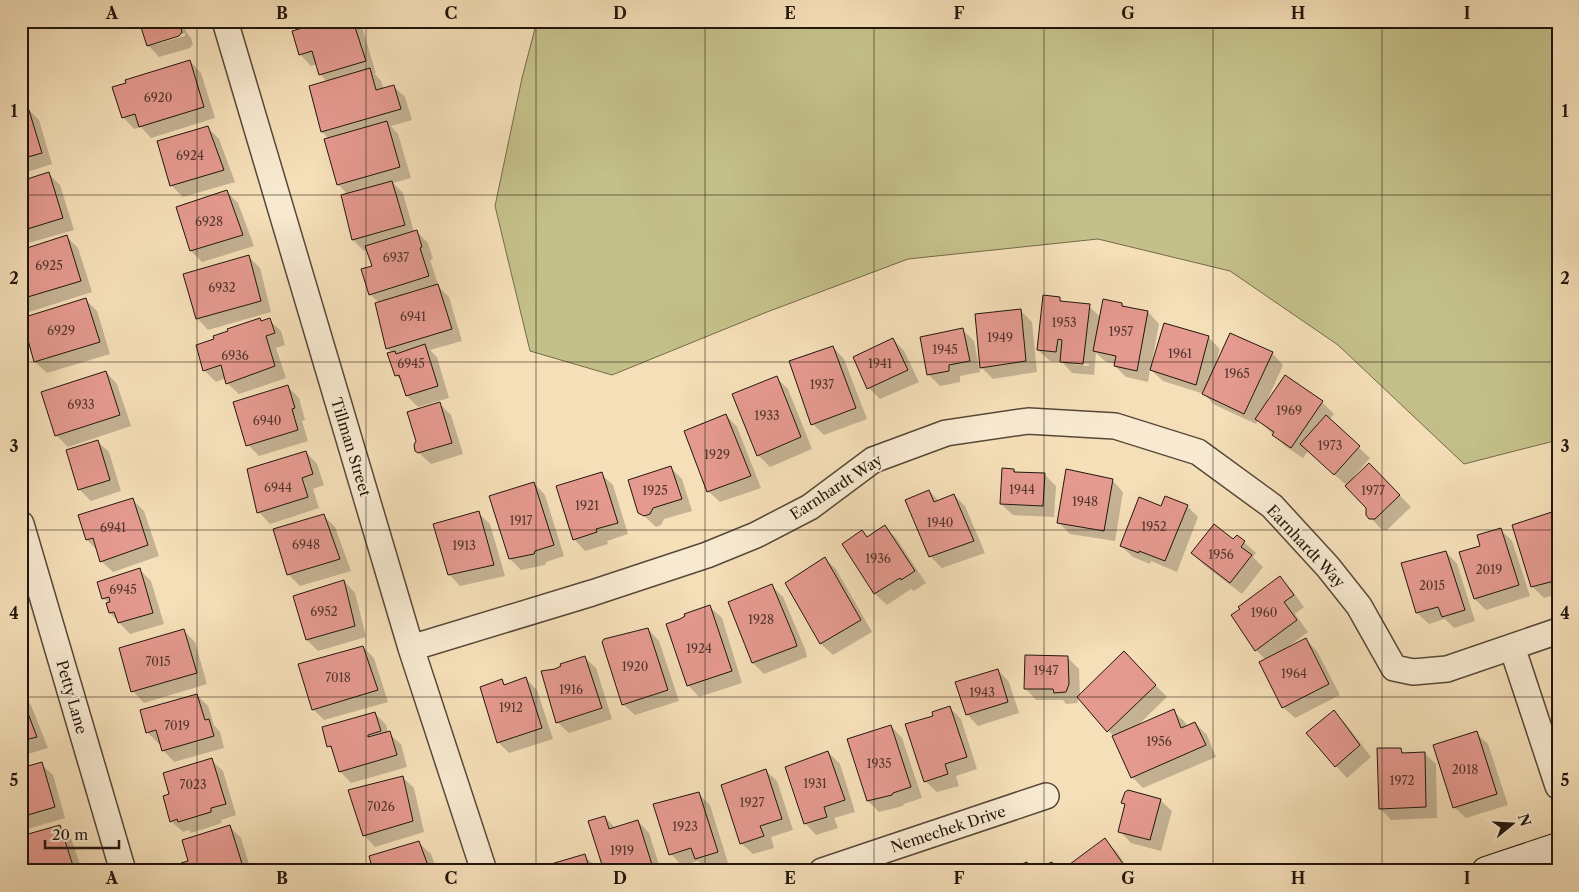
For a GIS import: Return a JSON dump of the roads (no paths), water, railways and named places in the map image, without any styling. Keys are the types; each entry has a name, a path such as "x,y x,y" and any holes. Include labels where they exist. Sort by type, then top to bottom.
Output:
{"main road":[{"path":"1486,871 1558,847"}],"street":[{"name":"Tillman Street","path":"225,21 411,648 484,871"},
{"name":"Earnhardt Way","path":"411,648 582,596 715,552 756,535 810,507 873,460 946,433 1028,421 1115,426 1198,452 1272,506 1328,566 1359,606 1394,668 1413,672 1447,669 1558,631"},
{"name":"Petty Lane","path":"21,524 123,871"},
{"path":"1512,647 1558,786"},
{"name":"Nemechek Drive","path":"822,871 1046,796"}]}
